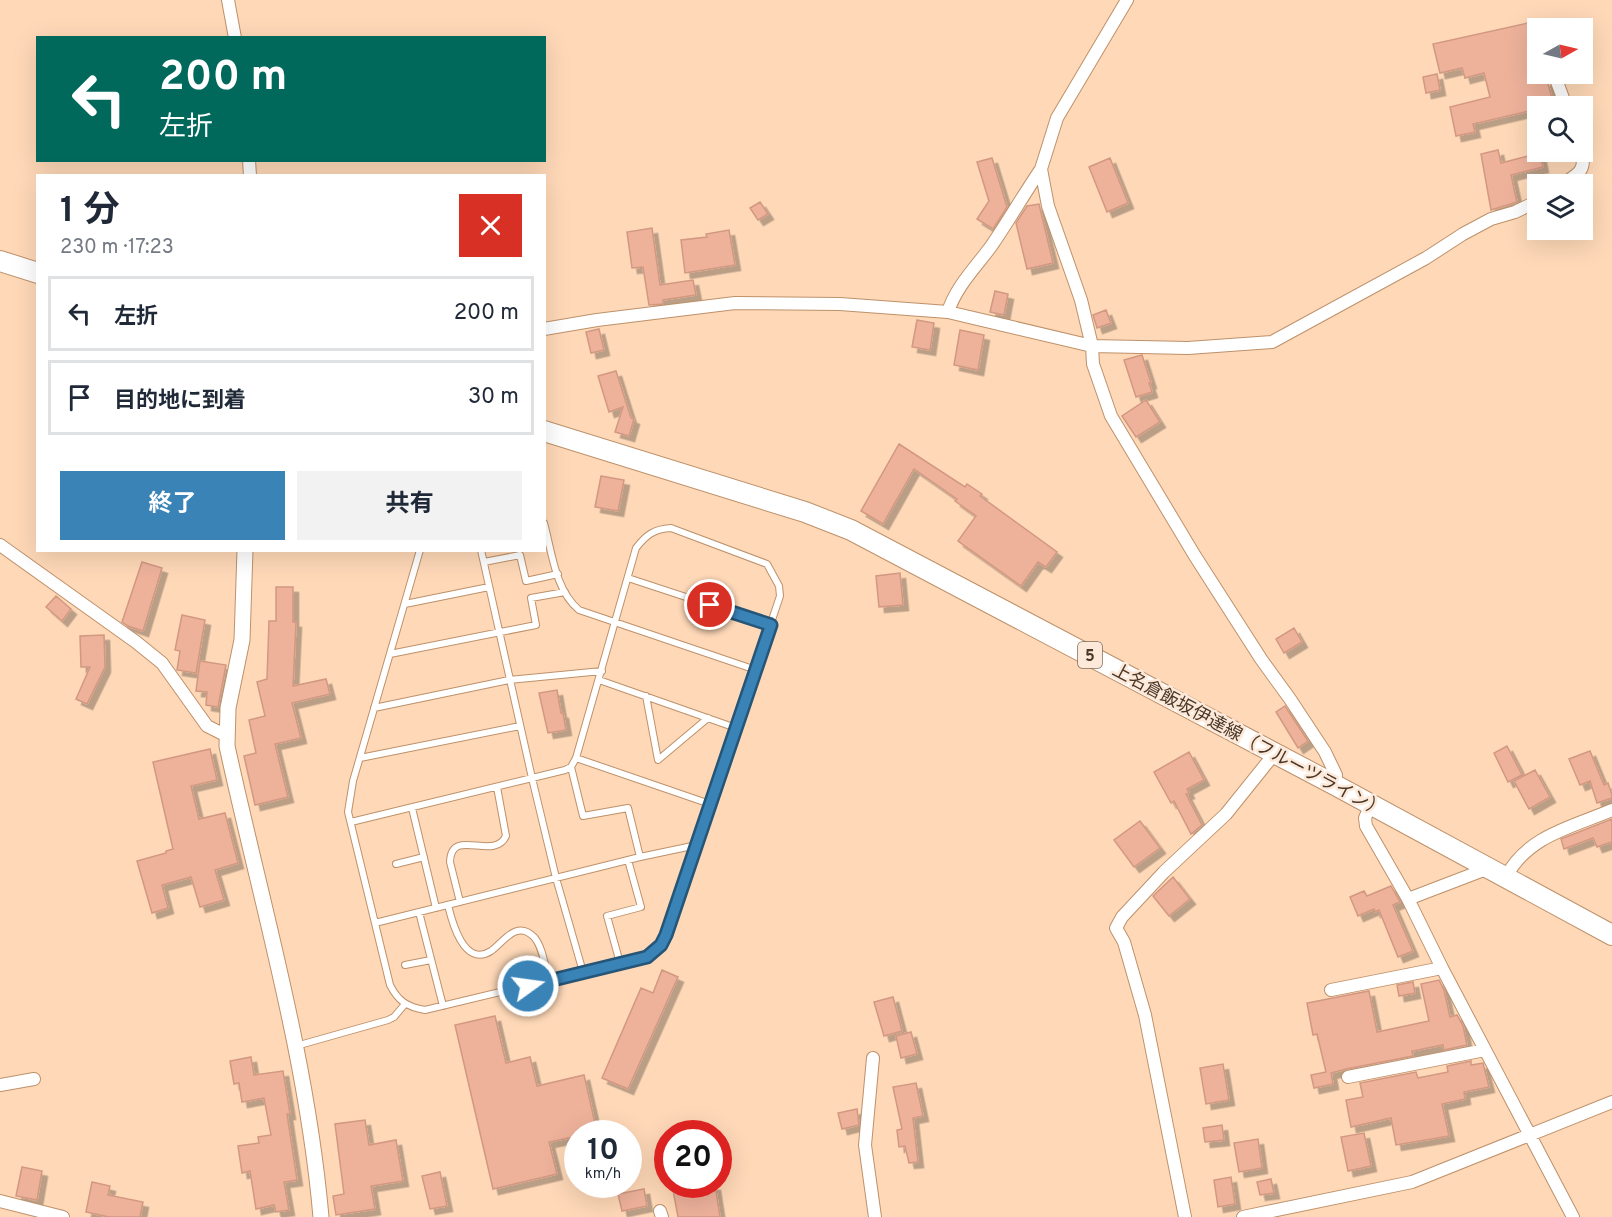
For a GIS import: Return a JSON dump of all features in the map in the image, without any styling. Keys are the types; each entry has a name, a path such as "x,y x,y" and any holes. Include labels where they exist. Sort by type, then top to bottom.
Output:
{"main road":[{"path":"0,261 36,272"},
{"name":"上名倉飯坂伊達線（フルーツライン）","path":"546,432 805,512 851,530 1371,804 1612,935"}],"street":[{"path":"228,0 235,36"},
{"path":"948,312 956,294 1041,169 1057,118 1127,0"},
{"path":"1041,169 1048,206 1081,300 1092,346 1093,364 1111,416 1195,556 1329,759 1336,775 1335,785"},
{"path":"546,329 735,303 840,304 948,312 1092,346 1188,348 1272,342 1426,258 1472,229 1491,219 1527,206"},
{"path":"0,545 162,663 207,726 227,736"},
{"path":"245,552 242,640 228,708 227,736 295,1046 317,1174 321,1217"},
{"path":"1185,1217 1145,1015 1126,948 1116,927 1122,917 1164,872 1219,822 1275,753"},
{"path":"1371,804 1365,818 1366,826 1408,899 1573,1217"},
{"path":"1408,899 1498,873 1513,865 1521,854 1540,840 1612,810"},
{"path":"1331,990 1442,968"},
{"path":"1348,1077 1485,1050"},
{"path":"873,1058 865,1144 875,1217"},
{"path":"0,1085 34,1079"},
{"path":"1243,1217 1412,1182 1612,1101"},
{"path":"0,1201 63,1217"}],"lane":[{"path":"419,552 360,758 348,812 390,985 399,999 405,1004 425,1010 647,957 661,945 711,804 780,596 779,586 767,564 671,528 657,530 643,538 636,548 602,671 576,758 571,767 583,816 628,808 640,857"},
{"path":"546,530 564,592 569,602 579,610 756,670"},
{"path":"482,552 556,878 584,972"},
{"path":"484,562 520,555 526,581 558,574"},
{"path":"628,578 771,625"},
{"path":"405,604 489,587"},
{"path":"390,654 536,625 531,598 564,592"},
{"path":"374,708 509,680 602,671"},
{"path":"599,680 736,728"},
{"path":"646,696 658,760 708,718"},
{"path":"360,758 520,726"},
{"path":"576,758 711,804"},
{"path":"351,822 571,767"},
{"path":"460,902 450,856 463,844 490,847 502,842 506,836 497,787"},
{"path":"412,808 436,908"},
{"path":"375,923 697,845"},
{"path":"396,864 424,857"},
{"path":"620,963 607,916 641,907 628,860"},
{"path":"448,905 454,930 462,944 474,952 483,954 491,951 506,936 513,933 526,932 533,936 539,946 549,981"},
{"path":"419,912 443,1006"},
{"path":"405,965 431,960"},
{"path":"295,1046 388,1020 394,1017 405,1004"}],"building":[{"path":"1527,23 1527,84 1548,84 1551,96 1527,96 1527,112 1473,124 1475,132 1456,136 1450,107 1490,97 1484,73 1465,78 1462,68 1440,73 1433,44"},
{"path":"1437,74 1440,90 1426,93 1423,77"},
{"path":"1498,150 1501,163 1527,156 1527,162 1542,162 1543,167 1511,175 1517,202 1491,210 1481,154"},
{"path":"992,158 1007,207 993,229 977,219 989,201 977,162"},
{"path":"1110,158 1128,203 1107,212 1089,167"},
{"path":"760,202 768,214 758,220 750,208"},
{"path":"1039,204 1053,263 1027,269 1016,223 1027,206"},
{"path":"652,228 660,285 693,280 696,295 663,300 663,304 649,305 643,267 632,268 627,232"},
{"path":"729,230 735,265 685,273 681,240 707,237 706,234"},
{"path":"995,291 1008,294 1004,315 990,312"},
{"path":"1106,310 1111,323 1097,328 1093,315"},
{"path":"917,320 934,323 930,350 912,347"},
{"path":"599,329 604,350 591,353 586,332"},
{"path":"960,330 984,335 978,370 954,365"},
{"path":"1142,355 1152,392 1136,397 1124,360"},
{"path":"616,371 631,418 634,419 629,436 615,432 623,407 609,412 598,376"},
{"path":"1146,400 1160,422 1136,437 1122,416"},
{"path":"899,444 965,487 967,484 982,494 980,496 1057,552 1046,567 1038,562 1021,586 958,541 976,516 955,501 957,499 914,469 883,524 861,511"},
{"path":"601,476 624,480 618,511 595,507"},
{"path":"142,562 162,568 143,631 122,622"},
{"path":"900,573 903,605 879,607 876,576"},
{"path":"276,587 293,587 293,622 296,622 293,686 326,679 330,694 292,703 301,738 275,744 288,797 255,805 244,756 256,753 249,720 265,716 257,682 267,679 269,621 276,621"},
{"path":"56,596 71,609 62,621 46,607"},
{"path":"182,615 205,620 196,673 177,670 180,651 175,650"},
{"path":"1294,628 1302,642 1284,653 1276,639"},
{"path":"104,635 105,667 87,704 76,699 90,667 81,667 80,636"},
{"path":"200,661 226,665 218,707 206,705 207,692 196,691"},
{"path":"557,690 566,730 548,733 539,693"},
{"path":"1285,706 1308,741 1298,748 1276,712"},
{"path":"1507,746 1522,775 1508,782 1494,753"},
{"path":"210,749 217,780 191,786 199,819 225,813 238,863 215,870 224,900 200,907 191,877 162,885 168,908 152,913 137,861 173,849 153,762"},
{"path":"1590,751 1604,785 1608,783 1612,795 1612,798 1597,803 1590,781 1580,785 1569,759"},
{"path":"1189,752 1204,780 1187,789 1189,793 1186,794 1202,825 1191,834 1174,801 1171,803 1154,772"},
{"path":"1535,770 1550,797 1529,809 1514,781"},
{"path":"1612,819 1612,842 1597,847 1593,838 1564,849 1561,839"},
{"path":"1140,821 1160,848 1134,867 1114,840"},
{"path":"1173,877 1190,899 1169,916 1153,896"},
{"path":"1391,886 1400,902 1393,905 1413,951 1398,957 1379,910 1375,912 1374,909 1358,916 1350,897 1364,891 1367,896"},
{"path":"662,970 678,977 628,1089 602,1078 641,988 653,993"},
{"path":"1439,980 1444,990 1450,1017 1457,1015 1463,1026 1467,1045 1444,1050 1443,1045 1412,1051 1413,1056 1331,1073 1333,1084 1314,1088 1311,1075 1326,1072 1317,1034 1313,1035 1307,1003 1369,991 1377,1032 1429,1021 1421,984"},
{"path":"1413,982 1415,993 1399,996 1397,985"},
{"path":"893,997 902,1031 884,1036 874,1002"},
{"path":"495,1016 506,1063 530,1057 537,1086 584,1075 594,1120 564,1120 564,1139 549,1142 557,1174 493,1189 455,1025"},
{"path":"911,1032 917,1054 901,1058 896,1036"},
{"path":"251,1057 254,1075 283,1071 297,1180 284,1182 289,1210 276,1212 274,1205 256,1209 250,1171 242,1173 238,1146 259,1143 258,1137 271,1135 264,1098 242,1102 239,1083 234,1084 230,1061"},
{"path":"1471,1061 1471,1065 1483,1063 1489,1087 1464,1092 1465,1099 1442,1104 1449,1136 1396,1145 1391,1118 1351,1127 1346,1100 1363,1097 1360,1083 1416,1072 1418,1078 1448,1072 1447,1066"},
{"path":"1223,1064 1229,1100 1206,1104 1200,1068"},
{"path":"916,1083 923,1116 913,1118 918,1162 909,1163 905,1146 899,1147 897,1130 902,1129 893,1087"},
{"path":"857,1109 859,1125 842,1129 838,1113"},
{"path":"365,1120 369,1145 396,1140 403,1181 371,1186 375,1209 336,1215 333,1196 344,1194 335,1124"},
{"path":"1222,1125 1224,1140 1205,1142 1203,1128"},
{"path":"1364,1133 1371,1166 1348,1171 1341,1137"},
{"path":"1258,1139 1262,1168 1239,1172 1234,1143"},
{"path":"22,1167 42,1171 37,1200 16,1196"},
{"path":"440,1172 447,1206 430,1209 422,1176"},
{"path":"1231,1177 1235,1204 1218,1207 1214,1180"},
{"path":"1271,1179 1274,1193 1260,1195 1257,1182"},
{"path":"92,1182 110,1186 108,1195 143,1202 140,1217 109,1217 86,1212"},
{"path":"642,1189 644,1189 647,1206 622,1211 619,1198 642,1198"},
{"path":"674,1198 717,1198 720,1217 678,1217"}],"route":[{"path":"528,986 647,957 661,945 666,935 771,625 710,605"}]}
